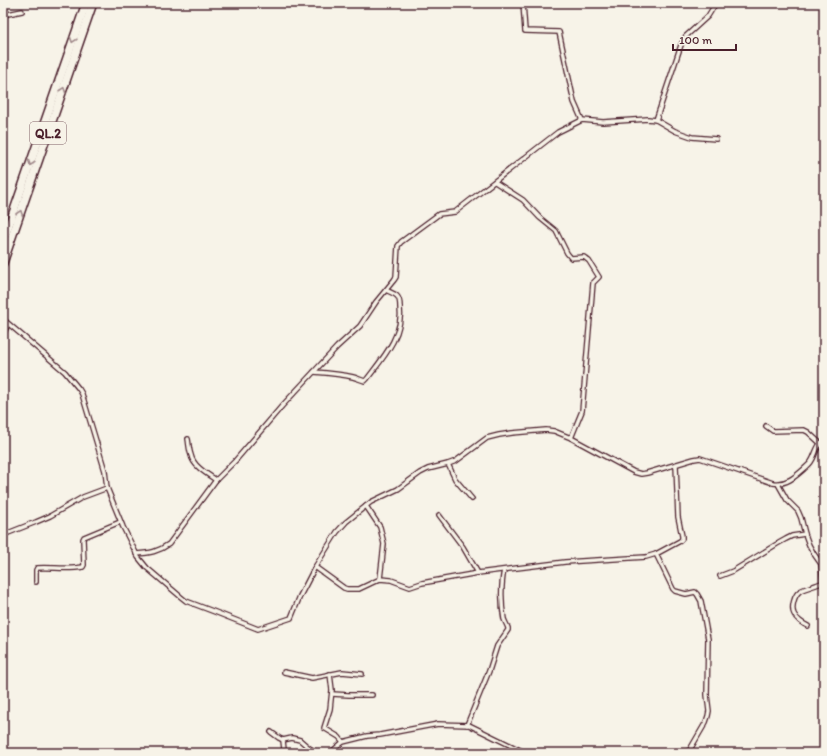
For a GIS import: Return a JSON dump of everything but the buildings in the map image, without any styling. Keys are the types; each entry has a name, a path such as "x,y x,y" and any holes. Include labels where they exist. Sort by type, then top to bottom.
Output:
{"highway":[{"name":"QL.2","path":"3,242 86,3"},
{"name":"QL.2","path":"3,263 93,3"}],"street":[{"path":"524,3 525,30 559,32 574,102 582,120"},
{"path":"656,120 685,37 708,16 716,3"},
{"path":"3,15 22,11"},
{"path":"136,554 157,551 169,544 216,480 232,465 277,411 337,347 360,326 396,277 398,246 439,214 456,212 558,132 582,120 603,122 648,119 656,120 675,131 692,137 716,139"},
{"path":"495,182 528,204 540,218 556,231 569,257 584,257 589,261 597,274 598,278 594,284 582,412 571,438"},
{"path":"314,372 354,378 362,381 367,379 389,348 398,331 400,323 401,310 399,299 396,295 386,290"},
{"path":"3,319 65,372 82,394 105,471 107,488 120,522 136,554 142,562 183,600 258,629 291,618 300,596 315,568 339,530 346,522 374,500 398,489 423,470 448,464 460,459 484,440 494,436 546,430 571,438 634,472 642,474 676,465 694,458 700,458 778,484 796,476 811,462 822,442 804,430 773,431 766,426"},
{"path":"3,334 8,324"},
{"path":"188,438 192,459 205,473 216,480"},
{"path":"448,464 455,478 472,499"},
{"path":"315,568 347,590 359,589 380,579 391,580 410,587 426,582 478,573 565,562 646,557 656,554 682,539 678,518 676,465"},
{"path":"778,484 787,500 798,511 805,534 814,554 821,564 823,582 800,591 794,600 794,615 798,620 808,626"},
{"path":"3,535 50,516 83,497 107,488"},
{"path":"366,506 380,527 384,544 380,579"},
{"path":"439,515 463,546 478,573"},
{"path":"36,582 37,568 83,567 84,537 120,522"},
{"path":"720,576 733,571 792,536 805,534"},
{"path":"656,554 672,589 686,594 695,592 697,594 701,601 708,639 707,695 709,711 706,722 688,753"},
{"path":"467,725 489,671 497,646 508,630 504,618 502,596 502,580 504,570"},
{"path":"284,672 312,678 342,672 362,674"},
{"path":"330,674 332,694 330,709 324,728 343,742"},
{"path":"332,694 372,695"},
{"path":"330,753 343,742 367,736 438,724 469,725 526,753"},
{"path":"271,732 283,740 296,738 317,753"},
{"path":"283,740 284,753"}]}
